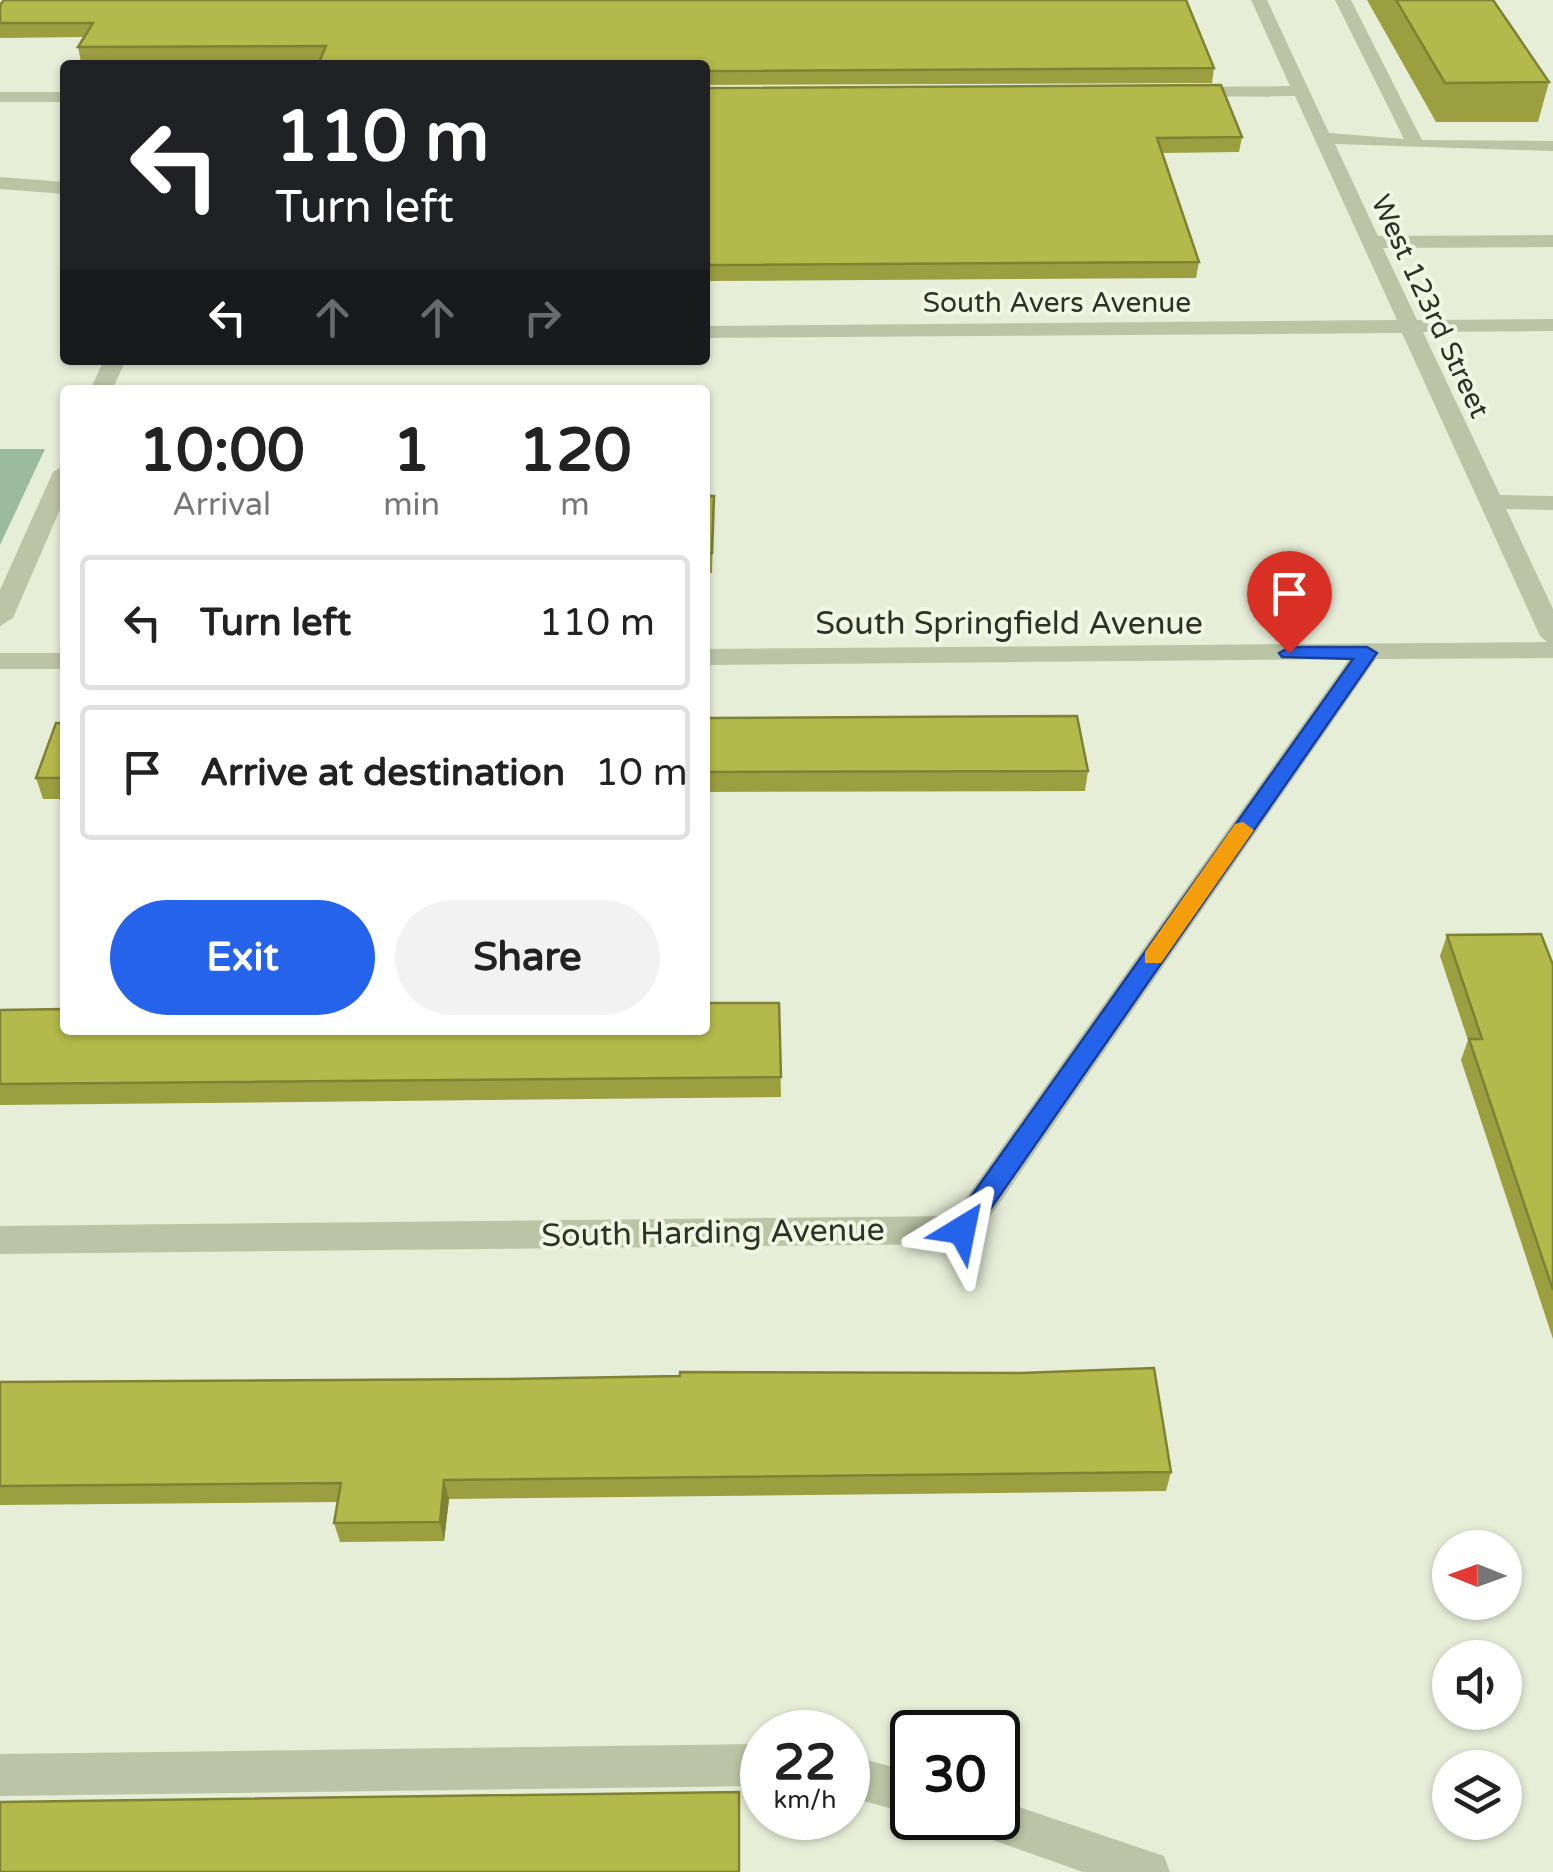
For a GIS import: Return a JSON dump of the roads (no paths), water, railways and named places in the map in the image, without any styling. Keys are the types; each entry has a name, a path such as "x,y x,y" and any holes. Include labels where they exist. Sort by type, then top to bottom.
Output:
{"street":[{"name":"West 123rd Street","path":"1259,0 1553,636"},
{"path":"1342,0 1416,145"},
{"path":"1162,92 1301,91"},
{"path":"0,97 60,96"},
{"path":"1322,138 1416,145 1553,146"},
{"path":"0,183 60,188"},
{"path":"1370,242 1553,241"},
{"name":"South Avers Avenue","path":"710,332 1553,325"},
{"path":"0,618 60,483"},
{"path":"1492,502 1553,502"},
{"name":"South Springfield Avenue","path":"710,657 1553,650"},
{"name":"South Harding Avenue","path":"0,1240 962,1230 1367,653"},
{"path":"0,661 60,661"},
{"path":"0,1775 740,1765"},
{"path":"1020,1829 1148,1872"}]}
